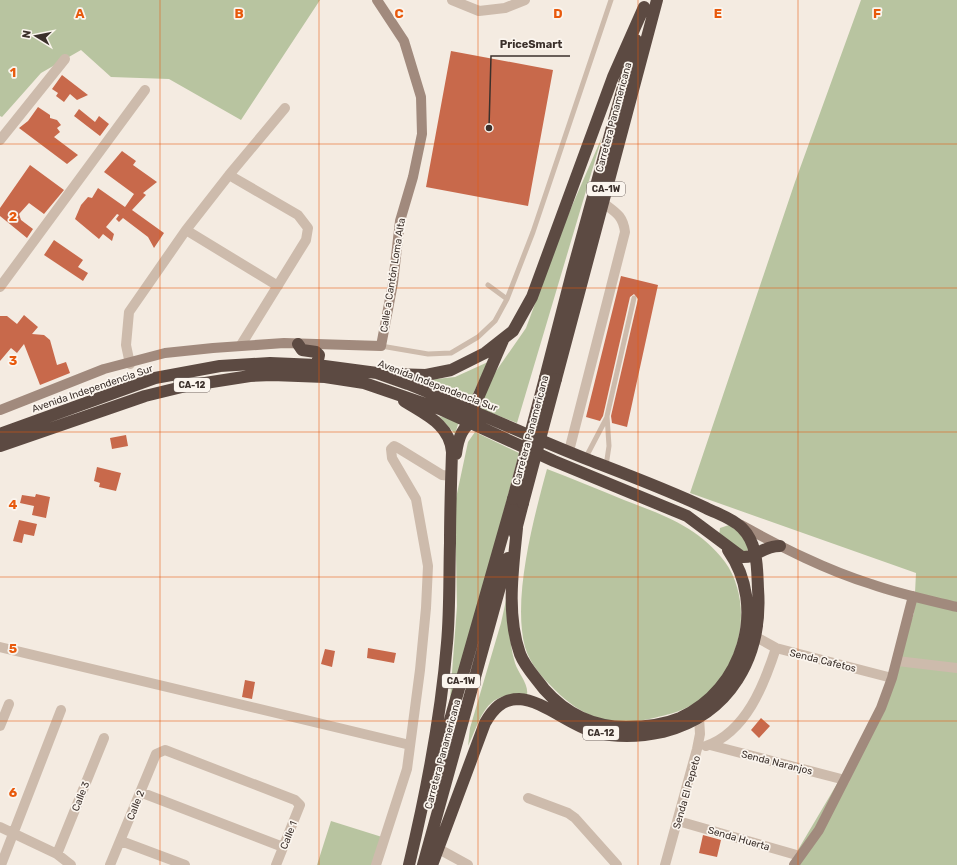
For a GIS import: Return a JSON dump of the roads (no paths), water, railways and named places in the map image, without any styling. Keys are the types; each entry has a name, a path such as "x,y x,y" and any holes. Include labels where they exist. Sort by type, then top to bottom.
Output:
{"highway":[{"name":"Carretera Panamericana","path":"411,865 478,619 518,501 657,0"},
{"name":"Carretera Panamericana","path":"551,379 645,4"},
{"path":"377,373 414,376 440,374 474,360 504,340 513,332 532,297 613,77 645,4"},
{"path":"450,501 457,444 461,434 478,420 478,397 504,340"},
{"path":"298,344 302,350 316,352 319,354 317,365"},
{"name":"Avenida Independencia Sur","path":"0,434 155,378 220,366 242,364 270,363 317,365 377,373 478,420 569,451 585,459 684,498 729,519"},
{"name":"CA-12","path":"0,446 145,396 186,386 250,376 325,377 364,383 478,420 554,461 687,516 713,535 725,546 740,570 748,602 747,632 743,646 726,680 701,706 679,718 642,727 608,726 590,722 576,716 555,700 534,676 521,656 515,634 512,598 517,528"},
{"path":"391,392 434,420 445,430 451,441 452,476 450,501 450,604 443,682 421,817 411,865"},
{"name":"Carretera Panamericana","path":"423,865 517,528 518,501"},
{"path":"713,535 716,525 720,521 729,519"},
{"name":"CA-12","path":"432,865 437,848 485,723 492,710 498,705 507,701 525,700 536,703 583,728 611,736 642,736 677,728 699,717 711,710 734,686 751,653 756,637 759,600 756,554 754,546 750,538 741,527 729,519"},
{"path":"725,546 742,557 756,554 767,547 780,546"},
{"path":"757,570 762,554 767,547"}],"street":[{"name":"Calle a Cantón Loma Alta","path":"377,0 404,41 421,97 422,134 413,177 400,221 393,283 380,346"},
{"path":"452,0 478,11 505,8 525,0"},
{"path":"2,133 65,59"},
{"path":"0,287 145,90"},
{"path":"130,364 126,345 129,312 186,230 229,175 285,108"},
{"path":"229,175 298,215 308,228 306,240 241,345"},
{"path":"569,451 625,232 624,222 618,214 602,202"},
{"path":"186,230 278,286"},
{"path":"0,410 104,369 130,364 165,353 241,345 340,344 380,346"},
{"path":"376,865 404,780 422,649 428,566 416,498 392,458 391,449 394,446 442,475 452,476"},
{"name":"Avenida Independencia Sur","path":"729,519 780,546 872,584 957,607"},
{"path":"797,861 819,830 881,708 897,661 913,596"},
{"name":"Senda Cafetos","path":"756,637 776,648 892,678"},
{"path":"0,647 410,745"},
{"path":"697,750 710,745 730,732 749,709 762,687 776,648"},
{"path":"897,661 957,668"},
{"path":"0,726 8,704"},
{"path":"1,865 61,710"},
{"name":"Senda El Pepeto","path":"665,865 697,750 700,734 699,717"},
{"name":"Calle 3","path":"57,854 104,738"},
{"name":"Senda Naranjos","path":"710,745 844,780"},
{"name":"Calle 2","path":"110,865 156,754 165,750 294,800 300,804"},
{"path":"140,792 283,847"},
{"path":"528,798 568,813 575,818 617,865"},
{"name":"Calle 1","path":"276,865 300,804"},
{"name":"Senda Huerta","path":"678,820 797,861"},
{"path":"0,827 57,854 71,865"},
{"path":"121,841 184,865"},
{"path":"437,848 468,865"}],"lane":[{"path":"380,346 428,354 451,353 478,337 495,321 507,299 533,232 611,0"},
{"path":"488,285 507,299"},
{"path":"606,467 610,446 608,416 634,298"},
{"path":"585,459 593,441 608,416"}],"place":[{"name":"PriceSmart","path":"489,128"}]}
